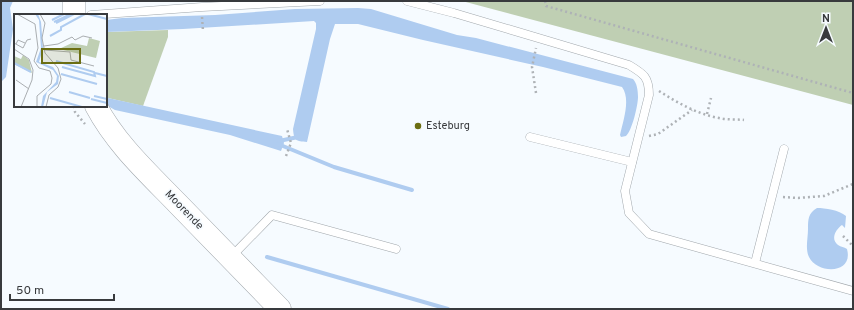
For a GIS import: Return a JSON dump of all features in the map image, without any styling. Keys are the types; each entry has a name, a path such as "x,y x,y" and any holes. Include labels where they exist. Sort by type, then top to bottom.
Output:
{"street":[{"path":"74,1 74,14"},
{"name":"Moorende","path":"96,107 104,122 145,171 280,309"}],"lane":[{"path":"105,14 320,1"},
{"path":"407,1 454,13 629,65 643,73 649,84 649,95 625,191 629,213 649,234 853,292"},
{"path":"530,137 632,162"},
{"path":"755,263 784,149"},
{"path":"230,257 272,215 396,248"}],"path":[{"path":"545,1 546,6 853,93"},
{"path":"535,52 532,67 536,93"},
{"path":"649,84 676,102 693,110 720,118 744,120"},
{"path":"707,114 711,98"},
{"path":"638,139 658,134 693,110"},
{"path":"286,156 291,143 287,129"},
{"path":"772,196 798,198 824,196 853,184"},
{"path":"843,236 853,246"}],"green space":[{"path":"462,1 853,1 853,105"},
{"path":"168,30 168,37 143,106 107,96 107,32"}],"water":[{"path":"1,1 13,1 10,8 13,29 6,77 1,82"},
{"path":"295,9 371,9 457,35 476,38 633,79 636,85 638,97 636,112 628,133 626,136 621,137 620,135 626,104 625,92 622,87 358,24 335,24 330,39 307,142 300,141 296,140 293,129 316,29 316,23 314,21 107,32 107,20 122,18 215,15"},
{"path":"107,96 108,98 282,136 284,143 281,151 230,135 115,110 107,106"},
{"path":"817,208 836,211 846,216 845,228 842,225 840,227 835,234 834,240 838,245 847,249 848,258 845,264 834,269 819,267 813,263 808,254 808,220 810,214"}],"waterway":[{"path":"279,141 298,137"},
{"path":"278,144 334,167 412,190"},
{"path":"267,257 448,309"}],"place":[{"name":"Esteburg","path":"418,126"}]}
